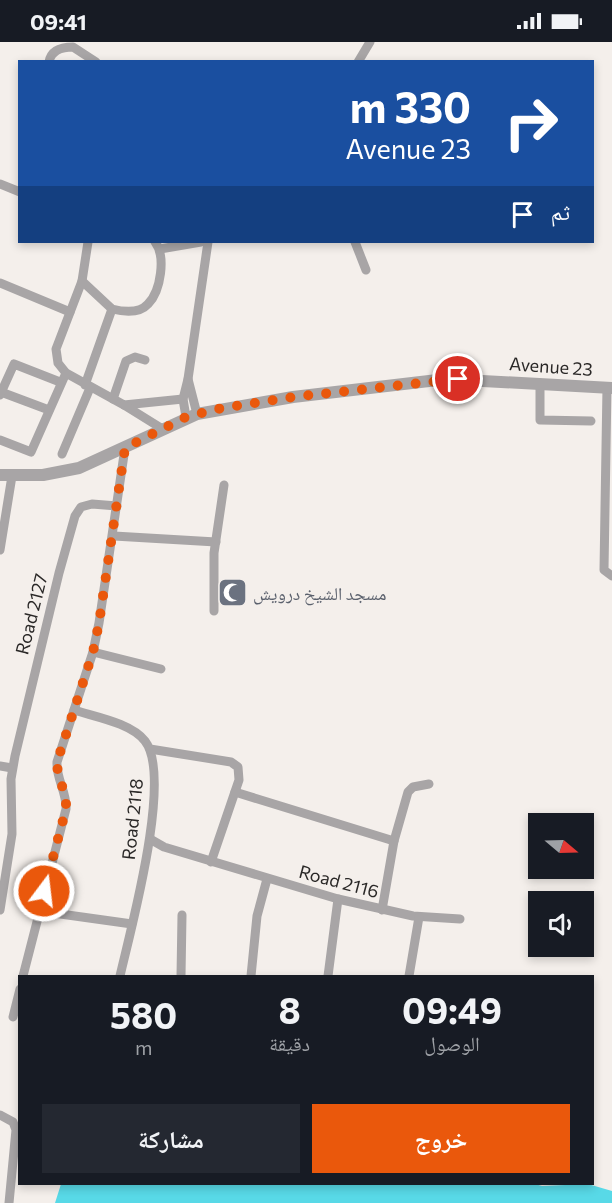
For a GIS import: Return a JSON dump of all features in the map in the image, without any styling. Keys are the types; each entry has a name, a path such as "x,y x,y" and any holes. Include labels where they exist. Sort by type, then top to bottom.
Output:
{"street":[{"path":"359,60 370,42"},
{"path":"49,60 50,56 65,47 73,47 82,57"},
{"path":"0,184 18,191"},
{"path":"88,243 82,281 56,356 66,373 162,428"},
{"path":"82,281 112,309 138,310 148,304 160,273 158,245 187,243"},
{"path":"192,415 183,399 208,243"},
{"path":"355,243 366,270"},
{"path":"0,283 70,312"},
{"path":"62,454 88,387 112,309"},
{"path":"113,399 126,361 135,357 146,360"},
{"path":"49,410 1,394 14,364 60,382"},
{"path":"0,440 31,452 60,382 66,373"},
{"path":"188,379 192,415"},
{"name":"Avenue 23","path":"6,475 59,473 108,456 192,415 293,397 446,379 610,387"},
{"path":"540,383 540,420 591,421"},
{"path":"610,387 608,532 604,570 612,576"},
{"path":"124,405 183,399"},
{"path":"22,975 66,809 66,796 58,773 57,762 93,652 114,536 119,476 125,448"},
{"path":"108,456 119,476"},
{"path":"0,550 6,475"},
{"path":"213,610 216,542 224,485"},
{"name":"Road 2127","path":"0,910 12,834 12,768 44,629 77,511 86,504 117,506"},
{"path":"114,536 216,542"},
{"path":"93,652 161,669"},
{"path":"74,710 132,730 150,749 231,762 240,771 211,862"},
{"name":"Road 2118","path":"120,975 150,839 153,768 150,749"},
{"path":"0,766 12,768"},
{"path":"382,909 394,841 408,792 413,787 429,784"},
{"path":"235,792 394,841"},
{"name":"Road 2116","path":"150,839 164,847 338,899 419,917 460,920"},
{"path":"251,975 257,916 267,879"},
{"path":"328,975 338,899"},
{"path":"39,910 132,924"},
{"path":"181,975 182,915"},
{"path":"409,975 419,917"},
{"path":"13,1017 18,997"},
{"path":"0,1115 12,1122 16,1130 9,1203"}],"water":[{"path":"61,1185 591,1185 612,1191 612,1203 55,1203"}],"place":[{"name":"مسجد الشيخ درويش","path":"232,593"}],"route":[{"path":"44,891 66,809 66,796 58,773 57,762 93,652 114,536 120,469 125,448 186,417 217,409 421,381 458,379"}]}
